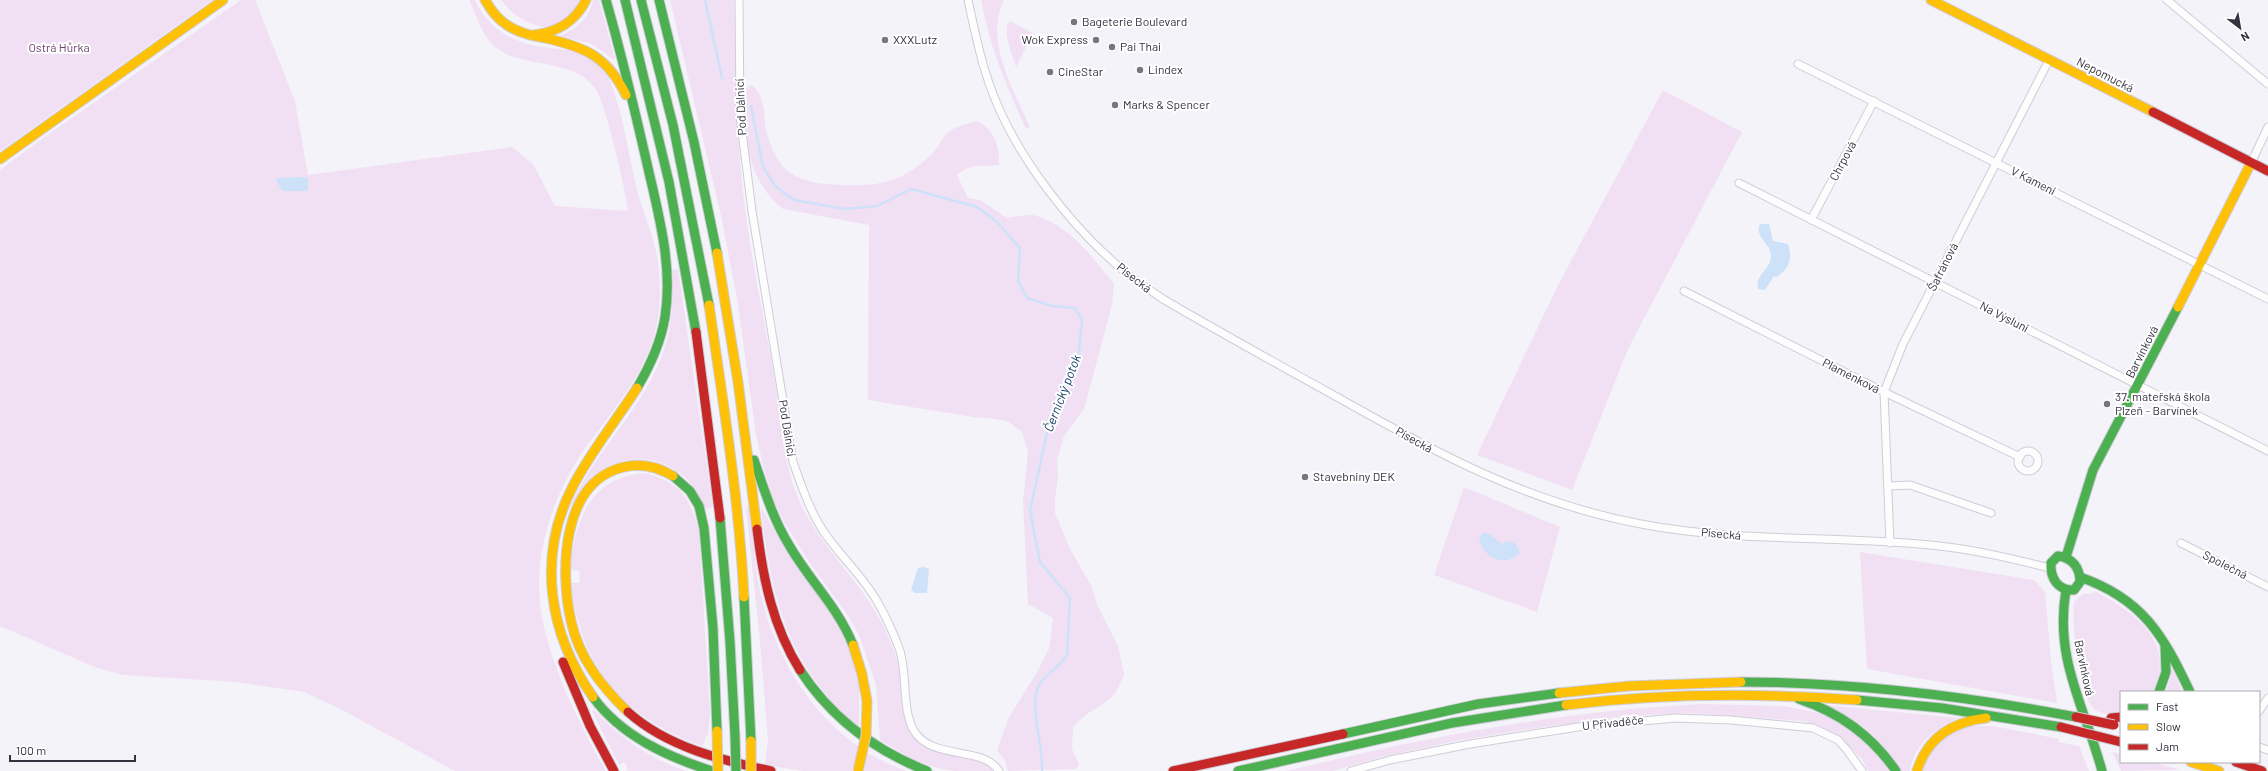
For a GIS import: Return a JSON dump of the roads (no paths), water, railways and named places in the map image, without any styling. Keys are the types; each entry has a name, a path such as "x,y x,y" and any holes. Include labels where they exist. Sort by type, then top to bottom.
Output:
{"main road":[{"path":"0,159 223,0"},
{"path":"485,0 502,23 526,35 574,46 597,56 615,75 636,114"},
{"path":"526,35 549,33 564,26 576,17 586,0"},
{"path":"606,0 636,114 665,255 667,291 665,319 654,358 641,384 580,473 561,512 553,542 551,571 552,600 557,628 566,653 590,694 610,716 649,745 679,759 712,771"},
{"path":"625,0 658,130 693,308 711,436 725,556 736,771"},
{"path":"641,0 673,125 709,306 728,435 742,559 752,771"},
{"path":"659,0 697,154 711,224 728,318 766,585 776,620 789,652 816,694 845,723 876,747 904,762 927,771"},
{"name":"Nepomucká","path":"1930,0 2268,172"},
{"name":"Barvínková","path":"2066,557 2093,470 2200,265 2251,163"},
{"path":"745,435 779,527 797,558 830,601 851,637 863,673 867,701 866,735 858,771"},
{"path":"718,771 717,731 710,589 705,534 699,506 687,487 664,470 643,464 618,468 600,478 585,495 574,519 567,543 565,574 567,603 573,631 585,660 601,685 614,701 630,715 654,732 684,747 721,760 770,771"},
{"path":"2066,557 2076,564 2080,576 2077,588 2066,590 2055,581 2050,568 2055,558 2066,557"},
{"path":"2080,576 2104,585 2128,599 2148,618 2162,636 2176,660 2190,691"},
{"name":"Barvínková","path":"2066,590 2063,619 2070,675 2075,695 2098,752 2102,771"},
{"path":"557,628 555,637 568,677 598,744 614,771"},
{"path":"2159,691 2167,665 2162,636"},
{"path":"1173,771 1478,704 1529,696 1644,683 1742,680 1857,684 1951,694 2115,724"},
{"path":"1238,771 1435,726 1531,709 1652,697 1707,694 1776,694 1901,702 2008,717 2061,727 2120,742"},
{"path":"1776,694 1816,705 1853,724 1873,740 1896,771"},
{"path":"1916,771 1922,754 1930,742 1950,728 1972,719 2008,717"},
{"path":"2194,763 2218,771"},
{"path":"2239,763 2262,771"},
{"path":"2258,763 2268,770"}],"street":[{"name":"Pod Dálnicí","path":"739,0 740,116 752,210 793,462 805,496 821,528 877,600 899,649 910,719 914,730 921,739 932,747 977,757 996,766 999,771"},
{"name":"Písecká","path":"968,0 982,64 993,94 1016,140 1036,173 1052,195 1088,237 1124,271 1163,299 1444,457 1529,494 1639,524 1681,531 1937,546 1980,552 2050,568"},
{"path":"2167,0 2268,84"},
{"name":"Šafránová","path":"1890,543 1884,392 1902,344 2049,60"},
{"name":"V Kamení","path":"1798,64 2268,299"},
{"name":"Chrpová","path":"1811,220 1874,101"},
{"path":"2251,163 2268,127"},
{"name":"Na Výsluní","path":"1739,183 2268,452"},
{"name":"Plaménková","path":"1684,291 1884,392 2020,457"},
{"path":"1888,486 1910,485 1991,513"},
{"name":"Společná","path":"2181,543 2268,587"},
{"path":"2260,710 2268,698"},
{"name":"U Přivaděče","path":"1351,771 1390,760 1578,727 1675,718 1731,720 1813,728 1838,740 1862,771"}],"water":[{"path":"304,177 308,179 308,191 282,191 275,178"},
{"path":"1760,224 1769,224 1773,241 1788,244 1790,254 1787,267 1776,277 1774,276 1765,290 1758,289 1757,284 1771,260 1771,255 1759,233"},
{"path":"1483,533 1488,533 1502,544 1509,541 1516,544 1520,553 1507,560 1495,559 1485,551 1481,545 1479,538"},
{"path":"924,567 929,569 927,593 915,593 911,590 918,568"}],"waterway":[{"name":"Černický potok","path":"705,0 722,78"},
{"name":"Černický potok","path":"751,106 763,167 775,186 794,200 845,209 877,206 911,189 977,207 997,222 1020,248 1018,281 1027,298 1052,306 1075,308 1082,320 1079,351 1049,424 1030,511 1040,562 1070,598 1067,655 1061,663 1042,681 1036,693 1035,704 1042,771"}],"place":[{"name":"Bageterie Boulevard","path":"1074,22"},
{"name":"XXXLutz","path":"885,40"},
{"name":"Wok Express","path":"1096,40"},
{"name":"Pai Thai","path":"1112,47"},
{"name":"Lindex","path":"1140,70"},
{"name":"CineStar","path":"1050,72"},
{"name":"Marks & Spencer","path":"1115,105"},
{"name":"37. mateřská škola Plzeň - Barvínek","path":"2107,404"},
{"name":"Stavebniny DEK","path":"1305,477"}],"park label":[{"name":"Ostrá Hůrka","path":"59,48"}]}
